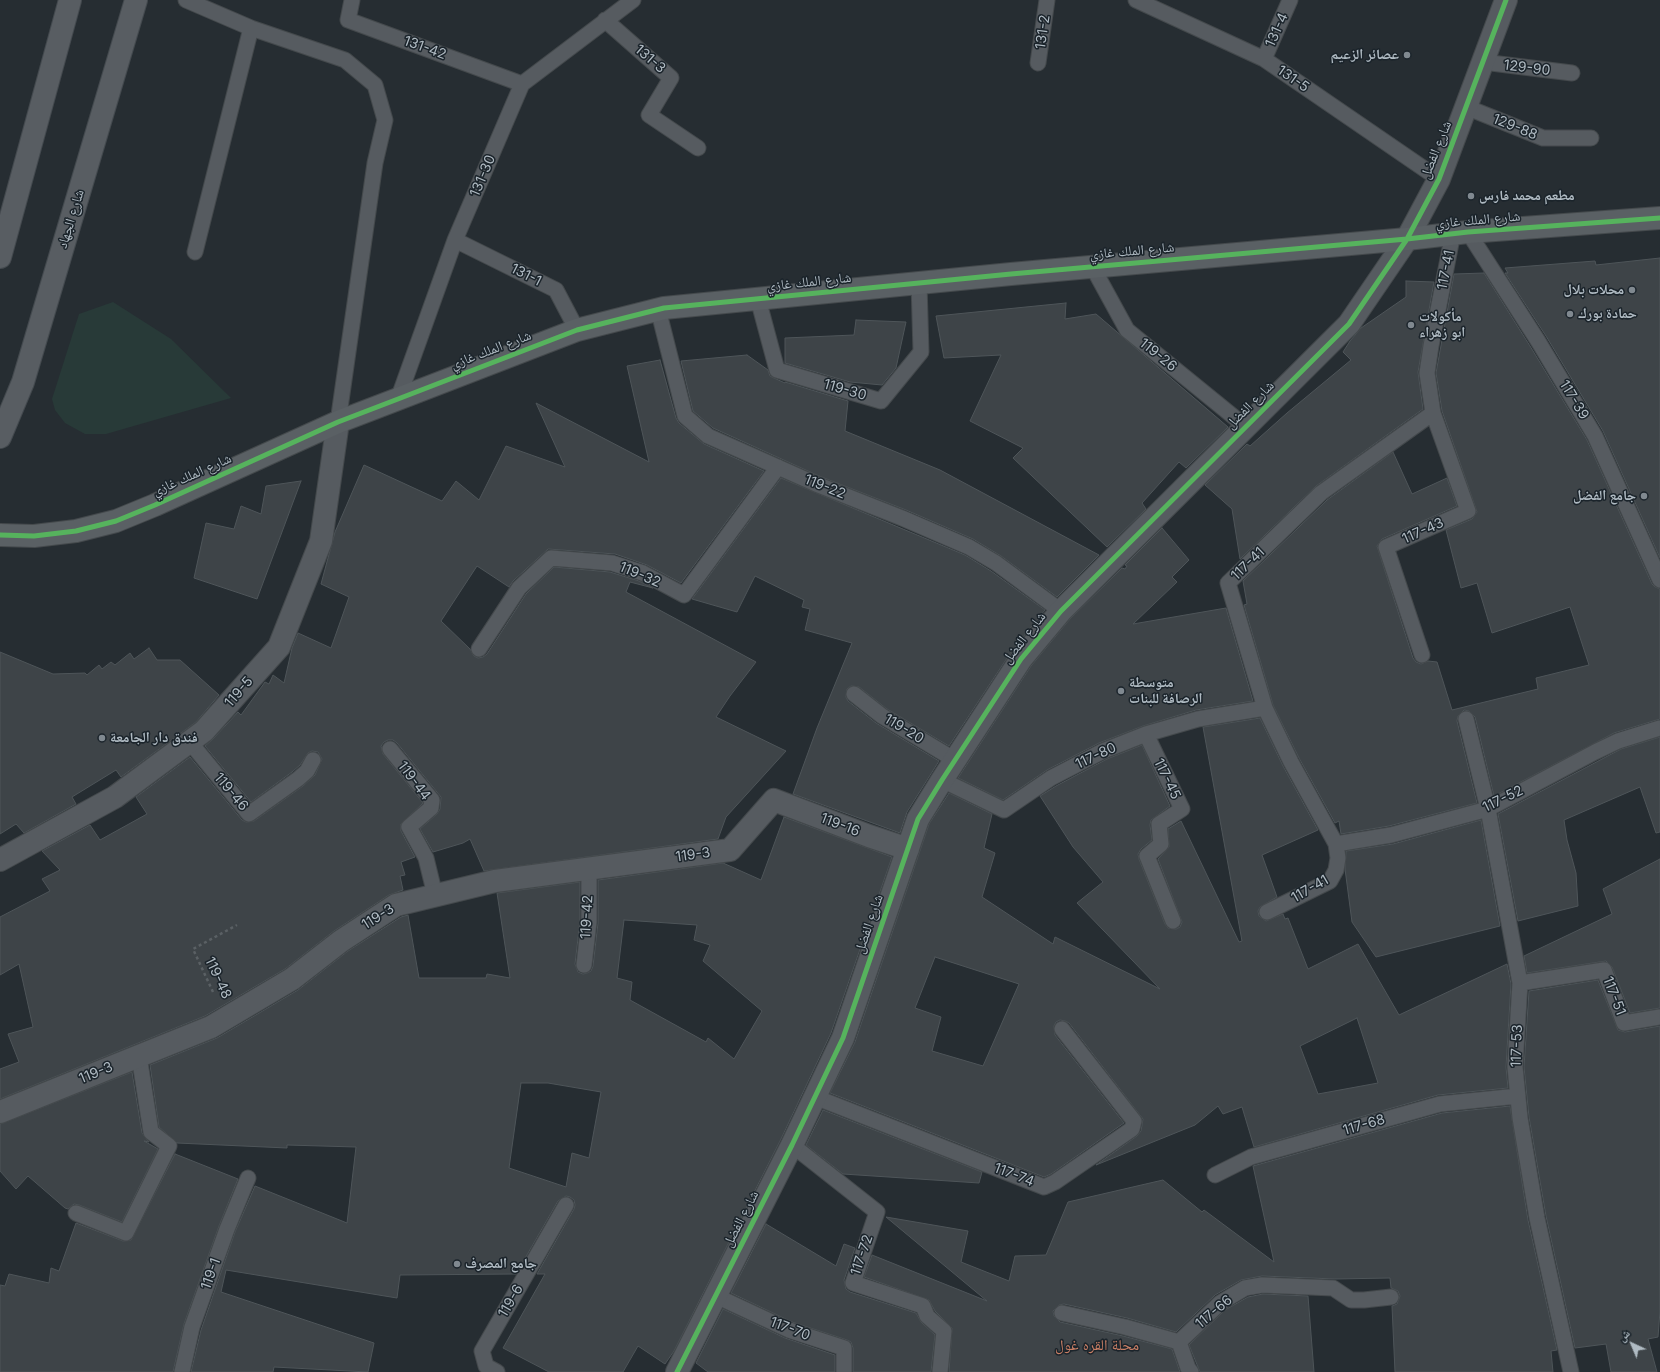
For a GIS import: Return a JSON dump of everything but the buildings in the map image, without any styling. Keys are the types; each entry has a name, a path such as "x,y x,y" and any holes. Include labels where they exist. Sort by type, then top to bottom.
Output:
{"main road":[{"path":"0,257 70,0"},
{"name":"شارع الجهاد","path":"0,437 23,382 136,0"}],"street":[{"name":"شارع الفضل","path":"677,1372 792,1146 843,1038 918,819 1021,659 1062,611 1245,426 1349,324 1407,239 1439,179 1506,0"},
{"name":"شارع الملك غازي","path":"0,535 34,536 76,531 116,521 155,505 338,422 577,330 658,310 1092,266 1407,239 1460,233 1660,218"},
{"name":"119-5","path":"0,860 115,797 204,731 279,647 321,541 338,422"},
{"name":"119-3","path":"0,1112 211,1027 292,979 341,941 396,905 495,881 730,850 774,800"},
{"name":"119-16","path":"774,800 908,849"}],"lane":[{"path":"186,0 251,28 345,60 375,85 385,120 375,163 338,422"},
{"name":"131-42","path":"352,0 348,20 522,84"},
{"name":"131-30","path":"398,399 455,240 522,84 633,0"},
{"name":"131-2","path":"1038,63 1047,0"},
{"name":"131-5","path":"1136,0 1264,59 1439,179"},
{"name":"131-4","path":"1264,59 1290,0"},
{"name":"131-3","path":"605,20 671,78 649,116 698,148"},
{"path":"195,252 251,28"},
{"name":"129-90","path":"1483,62 1572,73"},
{"name":"129-88","path":"1466,107 1543,138 1591,138"},
{"name":"117-41","path":"1267,912 1330,881 1336,870 1338,858 1336,844 1291,762 1265,708 1228,583 1321,493 1433,412 1428,373 1431,346 1460,233"},
{"name":"117-39","path":"1460,233 1538,341 1595,436 1660,580"},
{"name":"131-1","path":"455,240 556,290 577,330"},
{"name":"119-26","path":"1092,266 1127,330 1245,426"},
{"name":"119-30","path":"758,299 777,370 881,401 921,352 919,283"},
{"name":"119-22","path":"658,310 685,416 708,436 969,547 996,563 1062,611"},
{"name":"117-43","path":"1422,655 1386,547 1468,511 1433,412"},
{"name":"119-32","path":"479,649 519,588 551,558 612,563 643,573 684,596 778,467"},
{"name":"119-20","path":"854,694 882,716 955,760"},
{"name":"117-80","path":"942,780 1004,810 1050,778 1102,752 1146,734 1198,719 1265,708"},
{"name":"117-53","path":"1466,719 1488,809 1520,983 1515,1066 1518,1096 1537,1218 1571,1372"},
{"name":"117-52","path":"1336,844 1392,835 1488,809 1601,749 1618,741 1660,728"},
{"name":"117-45","path":"1146,734 1182,809 1159,824 1162,844 1146,856 1173,921"},
{"name":"119-46","path":"189,741 249,814 298,780 307,771 313,760"},
{"name":"119-44","path":"390,749 432,800 432,808 409,827 426,858 435,895"},
{"name":"119-42","path":"584,965 589,922 589,869"},
{"name":"117-51","path":"1520,983 1604,970 1624,1023 1660,1017"},
{"name":"117-74","path":"814,1097 1044,1187 1055,1182 1132,1129 1134,1121 1062,1029"},
{"path":"76,1213 126,1233 169,1146 151,1132 139,1056"},
{"name":"117-68","path":"1215,1175 1251,1157 1440,1104 1518,1096"},
{"name":"117-72","path":"792,1146 877,1212 853,1283 923,1306 927,1316 944,1331 940,1372"},
{"name":"119-1","path":"182,1372 192,1328 227,1229 248,1178"},
{"name":"119-6","path":"497,1372 486,1366 482,1352 566,1205"},
{"name":"117-66","path":"1179,1342 1220,1303 1245,1288 1262,1285 1333,1288 1351,1300 1391,1297"},
{"name":"117-70","path":"716,1296 789,1330 844,1348 844,1372"},
{"path":"1062,1313 1125,1327 1179,1342 1188,1368 1191,1372"}],"shaded area":[{"path":"113,302 171,339 231,398 106,434 85,434 65,423 55,410 52,399 79,314"}],"cycle path":[{"path":"677,1372 792,1145 843,1038 918,819 1021,659 1061,611 1349,324 1407,239 1439,179 1506,0"},
{"path":"0,535 34,536 76,531 116,521 155,505 338,422 577,330 664,308 1011,274 1407,239 1468,232 1660,218"}],"place":[{"name":"عصائر الزعيم","path":"1407,55"},
{"name":"مطعم محمد فارس","path":"1471,196"},
{"name":"محلات بلال","path":"1632,290"},
{"name":"حمادة بورك","path":"1570,314"},
{"name":"مأكولات ابو زهراء","path":"1411,325"},
{"name":"جامع الفضل","path":"1644,496"},
{"name":"متوسطة الرصافة للبنات","path":"1121,691"},
{"name":"فندق دار الجامعة","path":"102,738"},
{"name":"جامع المصرف","path":"457,1264"}],"district":[{"name":"محلة القره غول","path":"1097,1345"}]}
